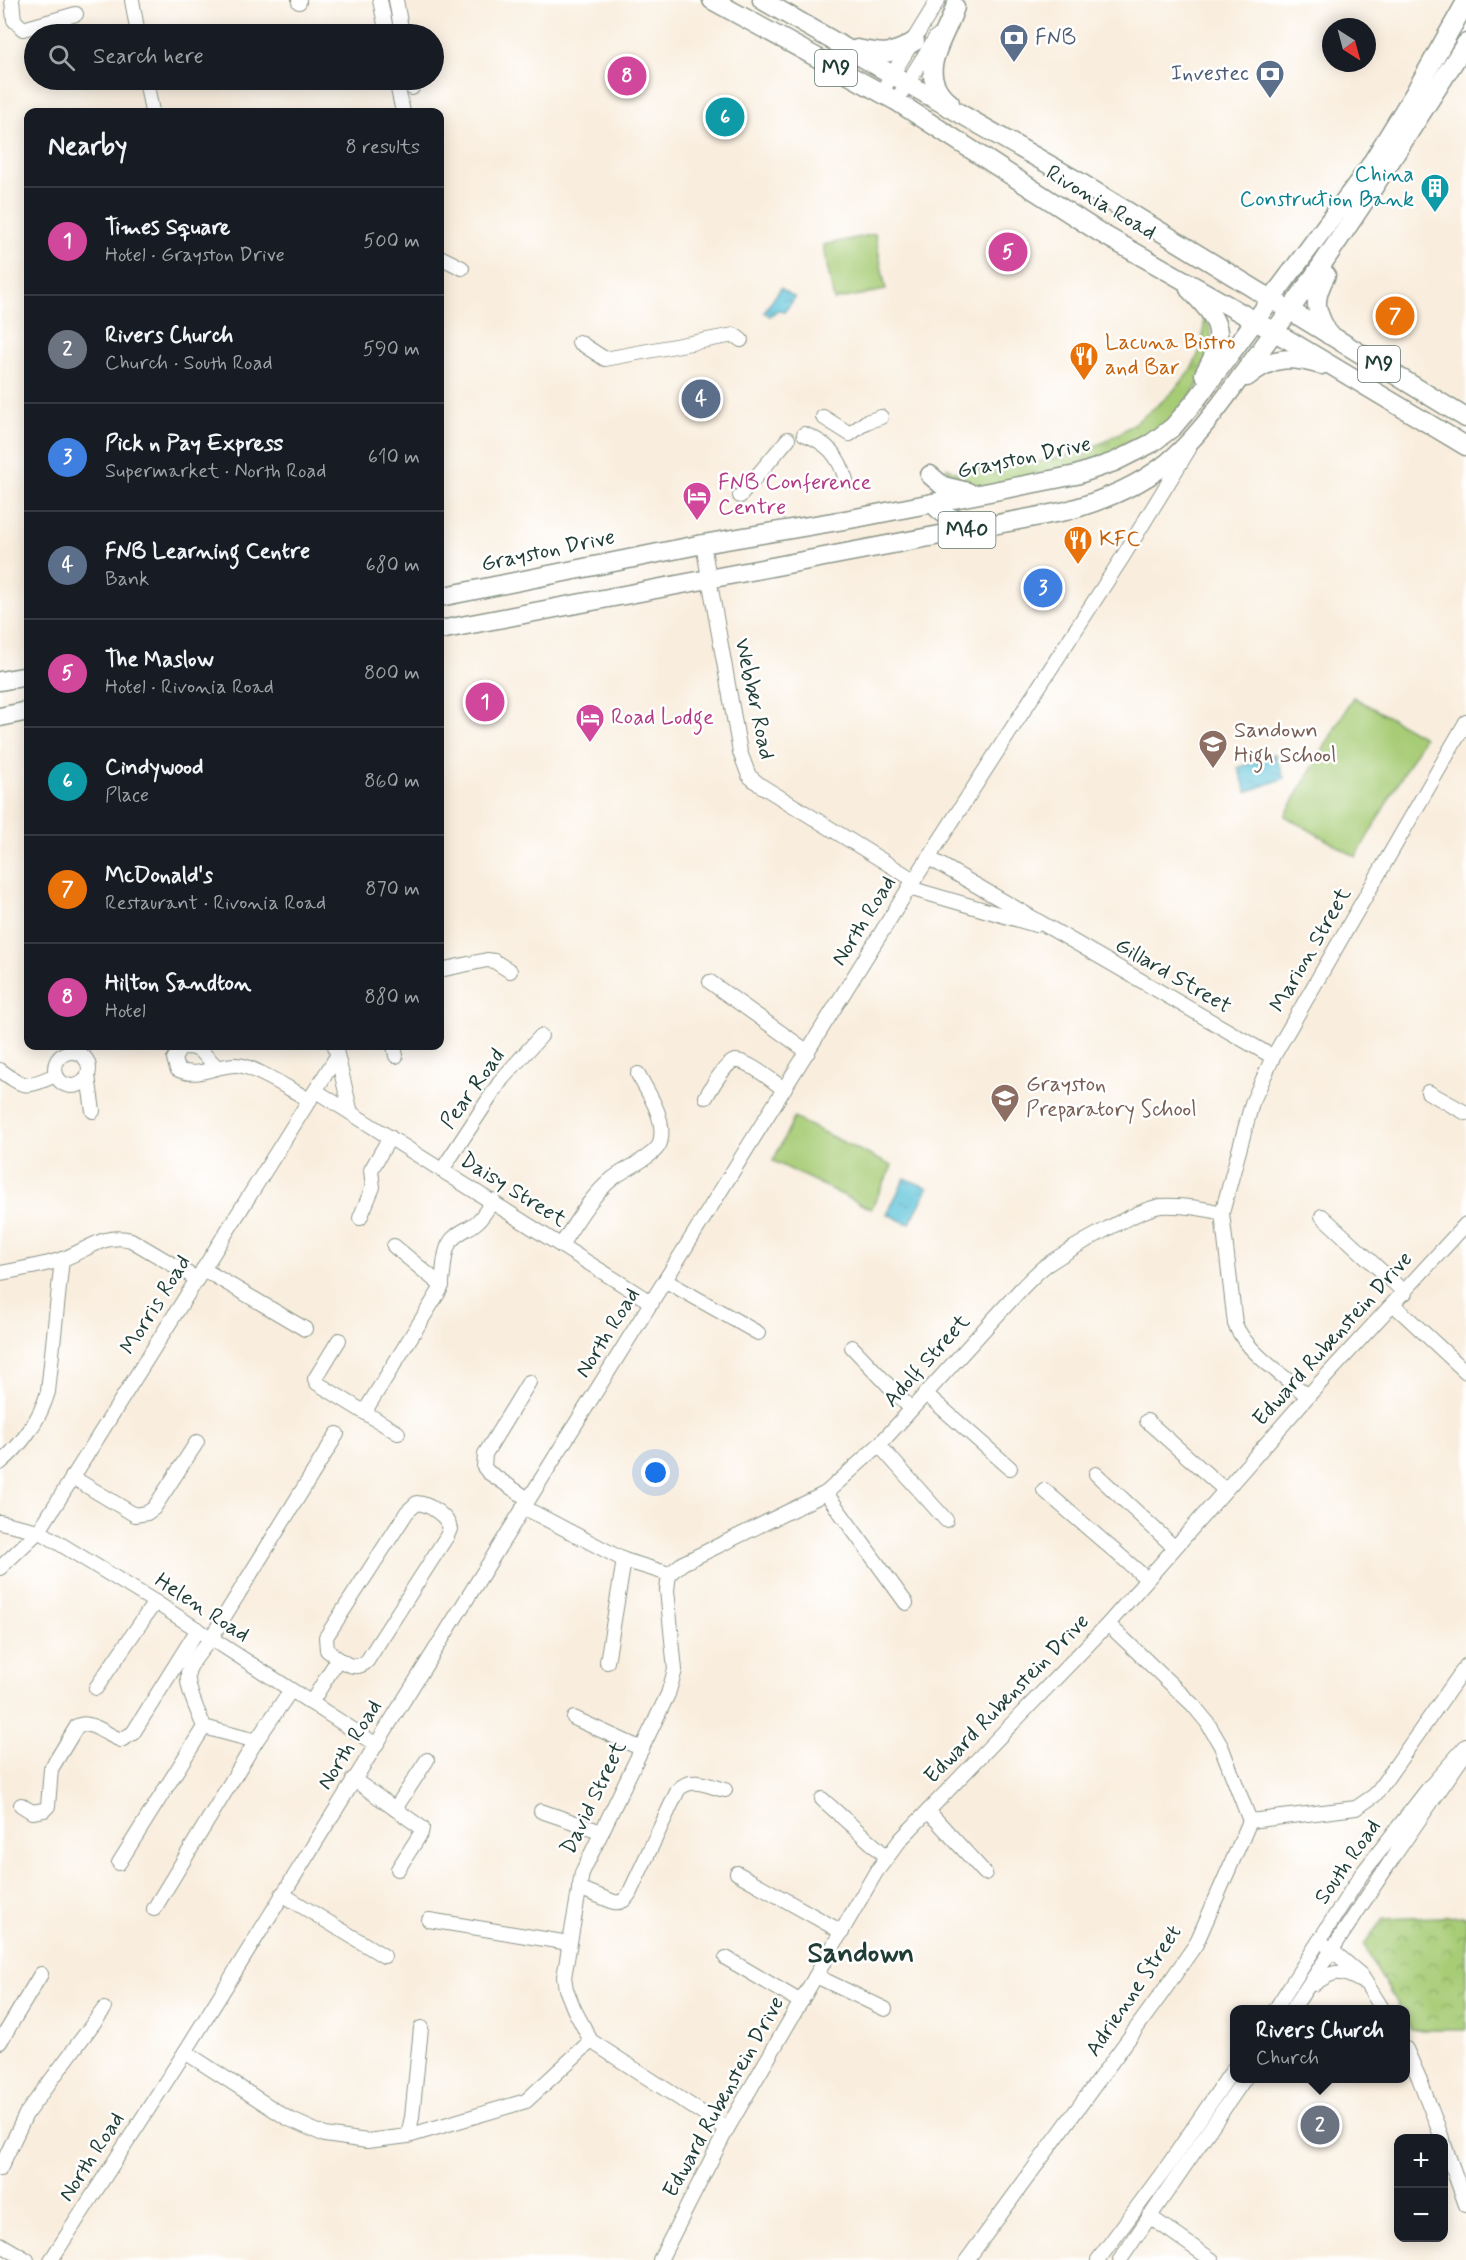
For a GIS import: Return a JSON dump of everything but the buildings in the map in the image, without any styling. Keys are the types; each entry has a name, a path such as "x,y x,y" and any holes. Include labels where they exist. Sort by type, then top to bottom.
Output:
{"main road":[{"name":"Rivonia Road","path":"712,0 888,97 954,137 1070,214 1275,331 1466,446"},
{"name":"Rivonia Road","path":"762,0 963,114 1466,418"},
{"path":"951,2 932,67 937,88 946,100 963,114"},
{"name":"Grayston Drive","path":"444,596 703,544 984,494 1094,470 1142,448 1173,427 1196,400 1368,169 1466,2"},
{"path":"844,46 891,54 915,41"},
{"name":"M40","path":"444,629 1066,511 1114,495 1148,477 1165,465 1201,430 1290,312 1362,207 1466,43"},
{"path":"1329,335 1317,312 1317,295 1362,207"},
{"path":"1173,427 1215,356 1219,338 1218,328 1211,313 1178,277"},
{"path":"1224,397 1260,367 1279,359 1304,361 1346,373"},
{"path":"930,476 946,487 984,494"},
{"path":"933,502 938,510 947,516 982,527"},
{"path":"0,681 24,677"},
{"path":"0,717 24,712"}],"street":[{"path":"12,0 14,20 24,29"},
{"path":"132,0 136,24"},
{"path":"380,0 385,24"},
{"path":"396,0 400,24"},
{"path":"888,97 951,2"},
{"path":"901,79 915,41 951,2"},
{"path":"41,24 76,14"},
{"path":"148,90 151,108"},
{"path":"398,90 402,108"},
{"path":"444,259 462,268"},
{"path":"579,342 605,359 639,354 679,341 733,335"},
{"path":"623,348 639,354"},
{"path":"823,417 850,434 866,422 881,417"},
{"name":"North Road","path":"51,2260 185,2052 911,884 1098,595 1201,430"},
{"path":"804,434 830,450 840,462 846,480"},
{"path":"740,496 789,439"},
{"name":"Webber Road","path":"703,544 740,752 749,776 911,884"},
{"name":"Marion Street","path":"1222,1213 1252,1103 1273,1057 1466,722"},
{"name":"Gillard Street","path":"929,858 1273,1057"},
{"name":"Gillard Street","path":"911,884 1053,929"},
{"path":"444,968 487,960 494,961 510,971"},
{"path":"710,982 808,1052"},
{"name":"Pear Road","path":"442,1170 502,1079 541,1036"},
{"path":"336,1051 351,1113"},
{"name":"Morris Road","path":"0,1568 39,1531 313,1095 336,1051"},
{"path":"88,1076 78,1085 65,1084 56,1075 57,1061 63,1054 87,1052 93,1112"},
{"path":"706,1097 728,1065 739,1060 784,1089"},
{"name":"Daisy Street","path":"217,1067 246,1066 351,1113 652,1303"},
{"path":"0,1070 28,1086 56,1075"},
{"path":"561,1245 591,1199 613,1178 654,1152 660,1143 661,1129 657,1110 638,1074"},
{"path":"1428,1092 1466,1113"},
{"path":"360,1218 373,1187 372,1170 390,1137"},
{"path":"365,1411 435,1299 441,1286 446,1250 450,1242 463,1230 478,1221 493,1201"},
{"name":"Adolf Street","path":"669,1574 682,1563 826,1493 879,1445 1021,1288 1056,1259 1148,1209 1161,1206 1196,1208 1222,1213"},
{"path":"1222,1213 1235,1324 1239,1334 1253,1350 1308,1396"},
{"path":"1323,1216 1405,1293"},
{"name":"Edward Rubenstein Drive","path":"660,2260 726,2129 876,1872 887,1857 928,1811 1108,1624 1308,1396 1466,1224"},
{"path":"0,1273 62,1259 110,1238 124,1238 200,1274 305,1329"},
{"path":"394,1246 441,1286"},
{"path":"0,1463 16,1449 45,1403 62,1259"},
{"path":"666,1281 758,1333"},
{"path":"1394,1305 1465,1369"},
{"path":"339,1340 315,1379 320,1386 365,1411 398,1433"},
{"path":"852,1347 912,1409"},
{"path":"529,1382 485,1454 484,1467 525,1503 624,1560 669,1574"},
{"path":"926,1394 1010,1468"},
{"path":"1147,1421 1225,1490"},
{"path":"204,1727 188,1684 187,1675 191,1664 211,1638 337,1434"},
{"path":"72,1477 135,1515 142,1515 154,1508 197,1442"},
{"path":"879,1445 946,1520"},
{"path":"1096,1474 1174,1547"},
{"path":"1044,1490 1147,1579"},
{"path":"826,1493 906,1603"},
{"path":"417,1503 423,1504 446,1518 450,1529 447,1536 367,1661 359,1667 354,1667 339,1659 327,1650 327,1638 407,1512 417,1503"},
{"name":"Helen Road","path":"0,1522 39,1531 198,1629 375,1744"},
{"path":"607,1662 624,1560"},
{"name":"David Street","path":"669,1574 667,1590 675,1670 671,1687 582,1873 565,1967 566,1989 580,2023 591,2041 726,2129"},
{"path":"96,1688 154,1602"},
{"path":"1108,1624 1193,1705 1207,1722 1221,1746 1250,1821 1356,1808 1367,1803 1466,1666"},
{"path":"21,1805 32,1812 44,1810 48,1806 51,1769 77,1726 82,1723 88,1724 121,1740 133,1733 198,1629"},
{"path":"311,1703 339,1659"},
{"path":"154,1909 256,1741 291,1690"},
{"path":"574,1718 642,1749"},
{"path":"204,1727 256,1741"},
{"path":"119,1863 204,1727"},
{"name":"South Road","path":"1278,2005 1361,1875 1428,1789 1466,1746"},
{"name":"South Road","path":"1295,2005 1466,1752"},
{"path":"395,1809 427,1760"},
{"path":"353,1779 423,1830 398,1869"},
{"path":"579,1887 614,1902 619,1903 625,1900 683,1784 691,1781 724,1790"},
{"path":"822,1799 887,1857"},
{"path":"541,1811 602,1832"},
{"path":"928,1811 985,1873"},
{"name":"Adrienne Street","path":"967,2260 1196,1944 1250,1821"},
{"path":"737,1873 842,1932"},
{"path":"282,1894 384,1956"},
{"path":"429,1920 569,1943"},
{"path":"1320,1941 1361,1975 1380,2005"},
{"path":"726,1958 801,2002"},
{"path":"1307,1988 1326,1975 1335,1972 1349,1975 1368,1985"},
{"path":"0,2042 41,1974"},
{"path":"816,1976 885,2009"},
{"path":"0,2169 26,2114 104,2009"},
{"path":"408,2136 421,2028"},
{"path":"185,2052 287,2118 325,2134 367,2141 408,2136 526,2101 591,2041"},
{"path":"1410,2058 1440,2134"},
{"path":"1098,2260 1169,2163 1230,2074"},
{"path":"1120,2260 1242,2083"},
{"path":"1448,2157 1466,2205"},
{"path":"1149,2216 1212,2260"},
{"path":"0,2244 27,2260"}],"green space":[{"path":"875,234 886,290 834,300 823,245"},
{"path":"1204,301 1216,357 1171,426 1143,446 953,502 947,467 954,472 1027,463 1080,451 1105,441 1127,428 1161,403 1185,377 1200,349 1203,335"},
{"path":"1353,697 1424,737 1356,857 1285,816"},
{"path":"794,1118 892,1166 871,1209 773,1161"},
{"path":"1466,1916 1466,2030 1411,2030 1410,2005 1398,2005 1364,1944 1383,1919"}],"water":[{"path":"781,288 795,298 784,312 778,310 770,316 764,312"},
{"path":"1275,754 1284,778 1247,792 1238,768"},
{"path":"905,1178 928,1188 910,1223 887,1214"}],"place":[{"name":"FNB","path":"1014,64"},
{"name":"Hilton Sandton","path":"627,76"},
{"name":"Investec","path":"1270,100"},
{"name":"Cindywood","path":"725,117"},
{"name":"China Construction Bank","path":"1435,214"},
{"name":"The Maslow","path":"1008,252"},
{"name":"McDonald's","path":"1395,316"},
{"name":"Lacuna Bistro and Bar","path":"1084,382"},
{"name":"FNB Learning Centre","path":"701,399"},
{"name":"FNB Conference Centre","path":"697,522"},
{"name":"KFC","path":"1078,566"},
{"name":"Pick n Pay Express","path":"1043,588"},
{"name":"Times Square","path":"485,702"},
{"name":"Road Lodge","path":"590,744"},
{"name":"Sandown High School","path":"1213,770"},
{"name":"Grayston Preparatory School","path":"1005,1124"},
{"name":"Rivers Church","path":"1320,2125"}],"district":[{"name":"Sandown","path":"861,1954"}]}
